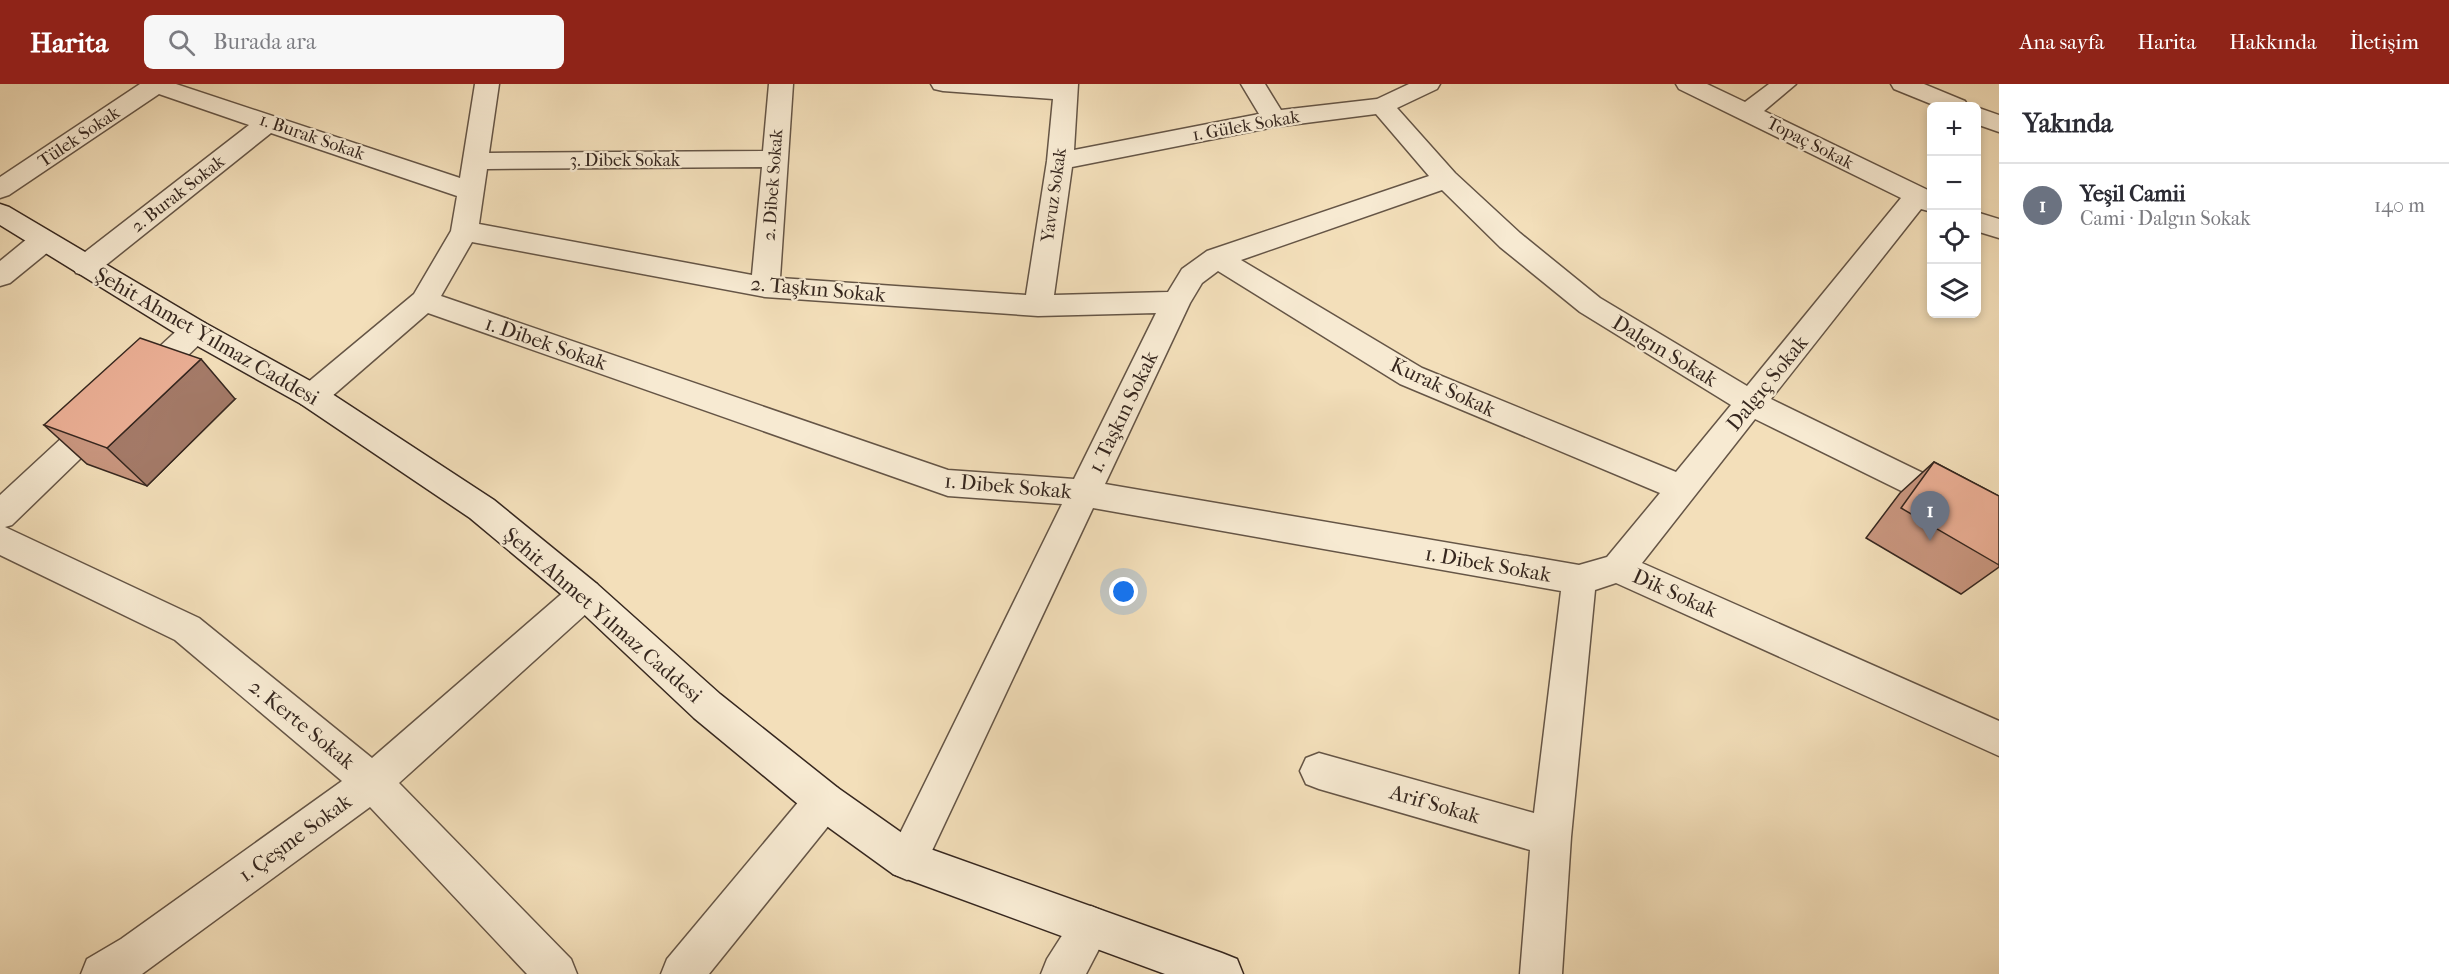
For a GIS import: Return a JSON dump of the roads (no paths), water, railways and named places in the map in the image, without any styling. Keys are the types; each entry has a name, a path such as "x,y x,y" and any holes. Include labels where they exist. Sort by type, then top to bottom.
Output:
{"street":[{"name":"1. Burak Sokak","path":"156,84 471,191"},
{"name":"Tülek Sokak","path":"0,189 156,84"},
{"path":"312,396 424,301 465,231 487,84"},
{"name":"2. Dibek Sokak","path":"765,287 781,84"},
{"path":"943,84 1066,88"},
{"path":"1253,84 1275,120"},
{"name":"1. Gülek Sokak","path":"1060,161 1275,120 1382,106 1428,84"},
{"name":"Topaç Sokak","path":"1688,84 1924,200"},
{"path":"1748,112 1784,84"},
{"path":"1903,84 1946,102"},
{"name":"Yavuz Sokak","path":"1038,306 1060,161 1066,88"},
{"name":"Dalgın Sokak","path":"1382,106 1446,179 1510,240 1590,305 1751,403 1999,525"},
{"path":"1981,117 1999,124"},
{"name":"2. Burak Sokak","path":"86,266 269,122"},
{"name":"3. Dibek Sokak","path":"476,161 775,159"},
{"name":"1. Taşkın Sokak","path":"907,860 1176,302 1192,276 1218,258 1446,179"},
{"name":"Dalgıç Sokak","path":"1618,568 1751,403 1924,200"},
{"name":"Şehit Ahmet Yılmaz Caddesi","path":"0,213 195,331 312,396 482,509 585,594 706,706 824,801 907,860 1222,974"},
{"path":"1981,222 1999,229"},
{"name":"2. Taşkın Sokak","path":"465,231 765,287 1038,306 1176,302"},
{"path":"0,276 43,241"},
{"name":"Kurak Sokak","path":"1218,258 1411,376 1682,488"},
{"name":"1. Dibek Sokak","path":"424,301 948,483 1084,493 1579,580"},
{"path":"0,515 195,331"},
{"name":"2. Kerte Sokak","path":"0,539 187,629 372,782 556,974"},
{"name":"Dik Sokak","path":"1579,580 1618,568 1999,739"},
{"path":"1541,974 1551,837 1579,580"},
{"name":"1. Çeşme Sokak","path":"129,967 372,782 585,594"},
{"name":"Arif Sokak","path":"1319,771 1551,837"},
{"path":"682,974 824,801"},
{"path":"1062,974 1091,927"}],"place":[{"name":"Yeşil Camii","path":"1930,541"}]}
